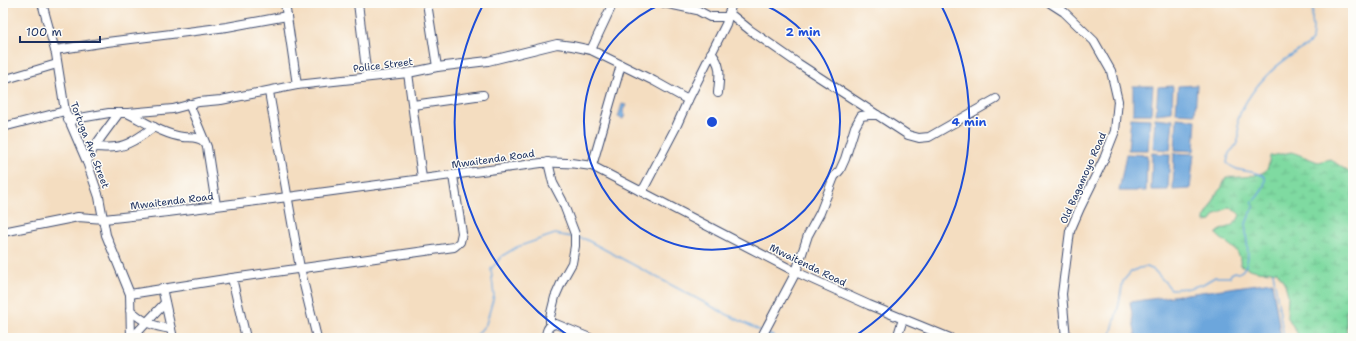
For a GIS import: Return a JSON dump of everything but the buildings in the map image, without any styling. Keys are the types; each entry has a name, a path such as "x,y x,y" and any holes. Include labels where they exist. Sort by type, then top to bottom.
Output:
{"street":[{"name":"Tortuga Ave Street","path":"42,3 55,50 65,111 87,162 99,197 106,235 130,294 131,338"},
{"path":"285,3 297,85"},
{"path":"358,3 367,78"},
{"path":"427,3 437,67"},
{"path":"591,50 613,3"},
{"path":"664,3 697,10 710,17 729,15 908,135 919,138 929,137 996,99"},
{"path":"640,191 644,188 668,143 729,15 732,3"},
{"name":"Old Bagamoyo Road","path":"1050,3 1064,12 1094,41 1111,71 1118,101 1115,131 1104,159 1070,231 1062,294 1066,338"},
{"path":"55,50 221,28 287,16"},
{"name":"Police Street","path":"68,120 109,113 173,109 189,104 269,92 297,85 408,73 437,67 488,60 557,44 591,50 654,81 688,100"},
{"path":"711,53 719,65 718,93"},
{"path":"3,80 57,64"},
{"path":"592,166 621,65"},
{"path":"408,73 422,178"},
{"path":"269,92 300,268 316,338"},
{"path":"413,105 483,95"},
{"path":"189,104 207,147 216,205"},
{"path":"3,127 65,111"},
{"path":"87,162 94,147 123,113 154,127 182,137 198,138 204,142"},
{"path":"761,338 796,272 808,236 820,213 834,177 840,170 845,159 855,127 861,116 878,115"},
{"path":"94,147 114,147 123,145 136,139 154,127"},
{"path":"548,162 553,183 562,200 575,234 575,246 572,263 555,297 550,317 551,325"},
{"name":"Mwaitenda Road","path":"3,232 78,218 104,219 288,197 422,178 453,176 548,162 564,162 592,166 796,272 869,305 950,338"},
{"path":"130,294 300,268 406,254 457,245 460,242 462,234 453,176"},
{"path":"232,278 246,338"},
{"path":"162,288 173,338"},
{"path":"131,338 165,303"},
{"path":"130,310 146,323 171,329"},
{"path":"897,338 903,319"},
{"path":"546,338 547,329 551,325 556,324 590,338"}],"green space":[{"path":"1292,152 1318,162 1330,159 1353,175 1353,304 1346,312 1347,338 1300,338 1287,316 1288,295 1285,284 1277,271 1258,271 1240,265 1240,259 1236,251 1216,234 1235,223 1240,215 1229,207 1215,215 1211,221 1205,222 1204,218 1212,205 1215,195 1222,187 1226,177 1242,177 1260,174 1267,169 1270,156"}],"water":[{"path":"1197,85 1195,114 1176,113 1178,86"},
{"path":"1133,86 1153,86 1151,114 1133,114"},
{"path":"1173,86 1172,112 1156,114 1158,87"},
{"path":"622,104 626,105 623,111 625,115 623,119 618,117"},
{"path":"1131,118 1150,119 1148,150 1128,150"},
{"path":"1155,118 1173,120 1170,150 1153,149"},
{"path":"1177,118 1196,120 1194,151 1175,150"},
{"path":"1152,153 1170,154 1168,190 1151,190"},
{"path":"1174,153 1194,154 1190,189 1173,190"},
{"path":"1126,154 1147,155 1146,191 1119,191"},
{"path":"1272,282 1281,338 1136,338 1130,302"}],"waterway":[{"path":"1110,338 1119,304 1123,281 1131,272 1139,268 1147,267 1154,270 1171,289 1189,288 1203,284 1215,277 1230,277 1231,274 1235,272 1239,273 1244,269 1248,258 1246,224 1254,207 1252,202 1262,191 1265,184 1265,177 1260,174 1232,167 1227,163 1229,153 1239,138 1238,122 1240,113 1256,87 1277,66 1297,51 1306,47 1312,41 1312,17 1314,3"},
{"path":"474,338 486,324 494,296 491,269 502,256 517,247 555,234 572,237"},
{"path":"578,238 585,239 722,312 761,331"},
{"path":"1273,272 1284,338"},
{"path":"766,333 777,338"}]}
